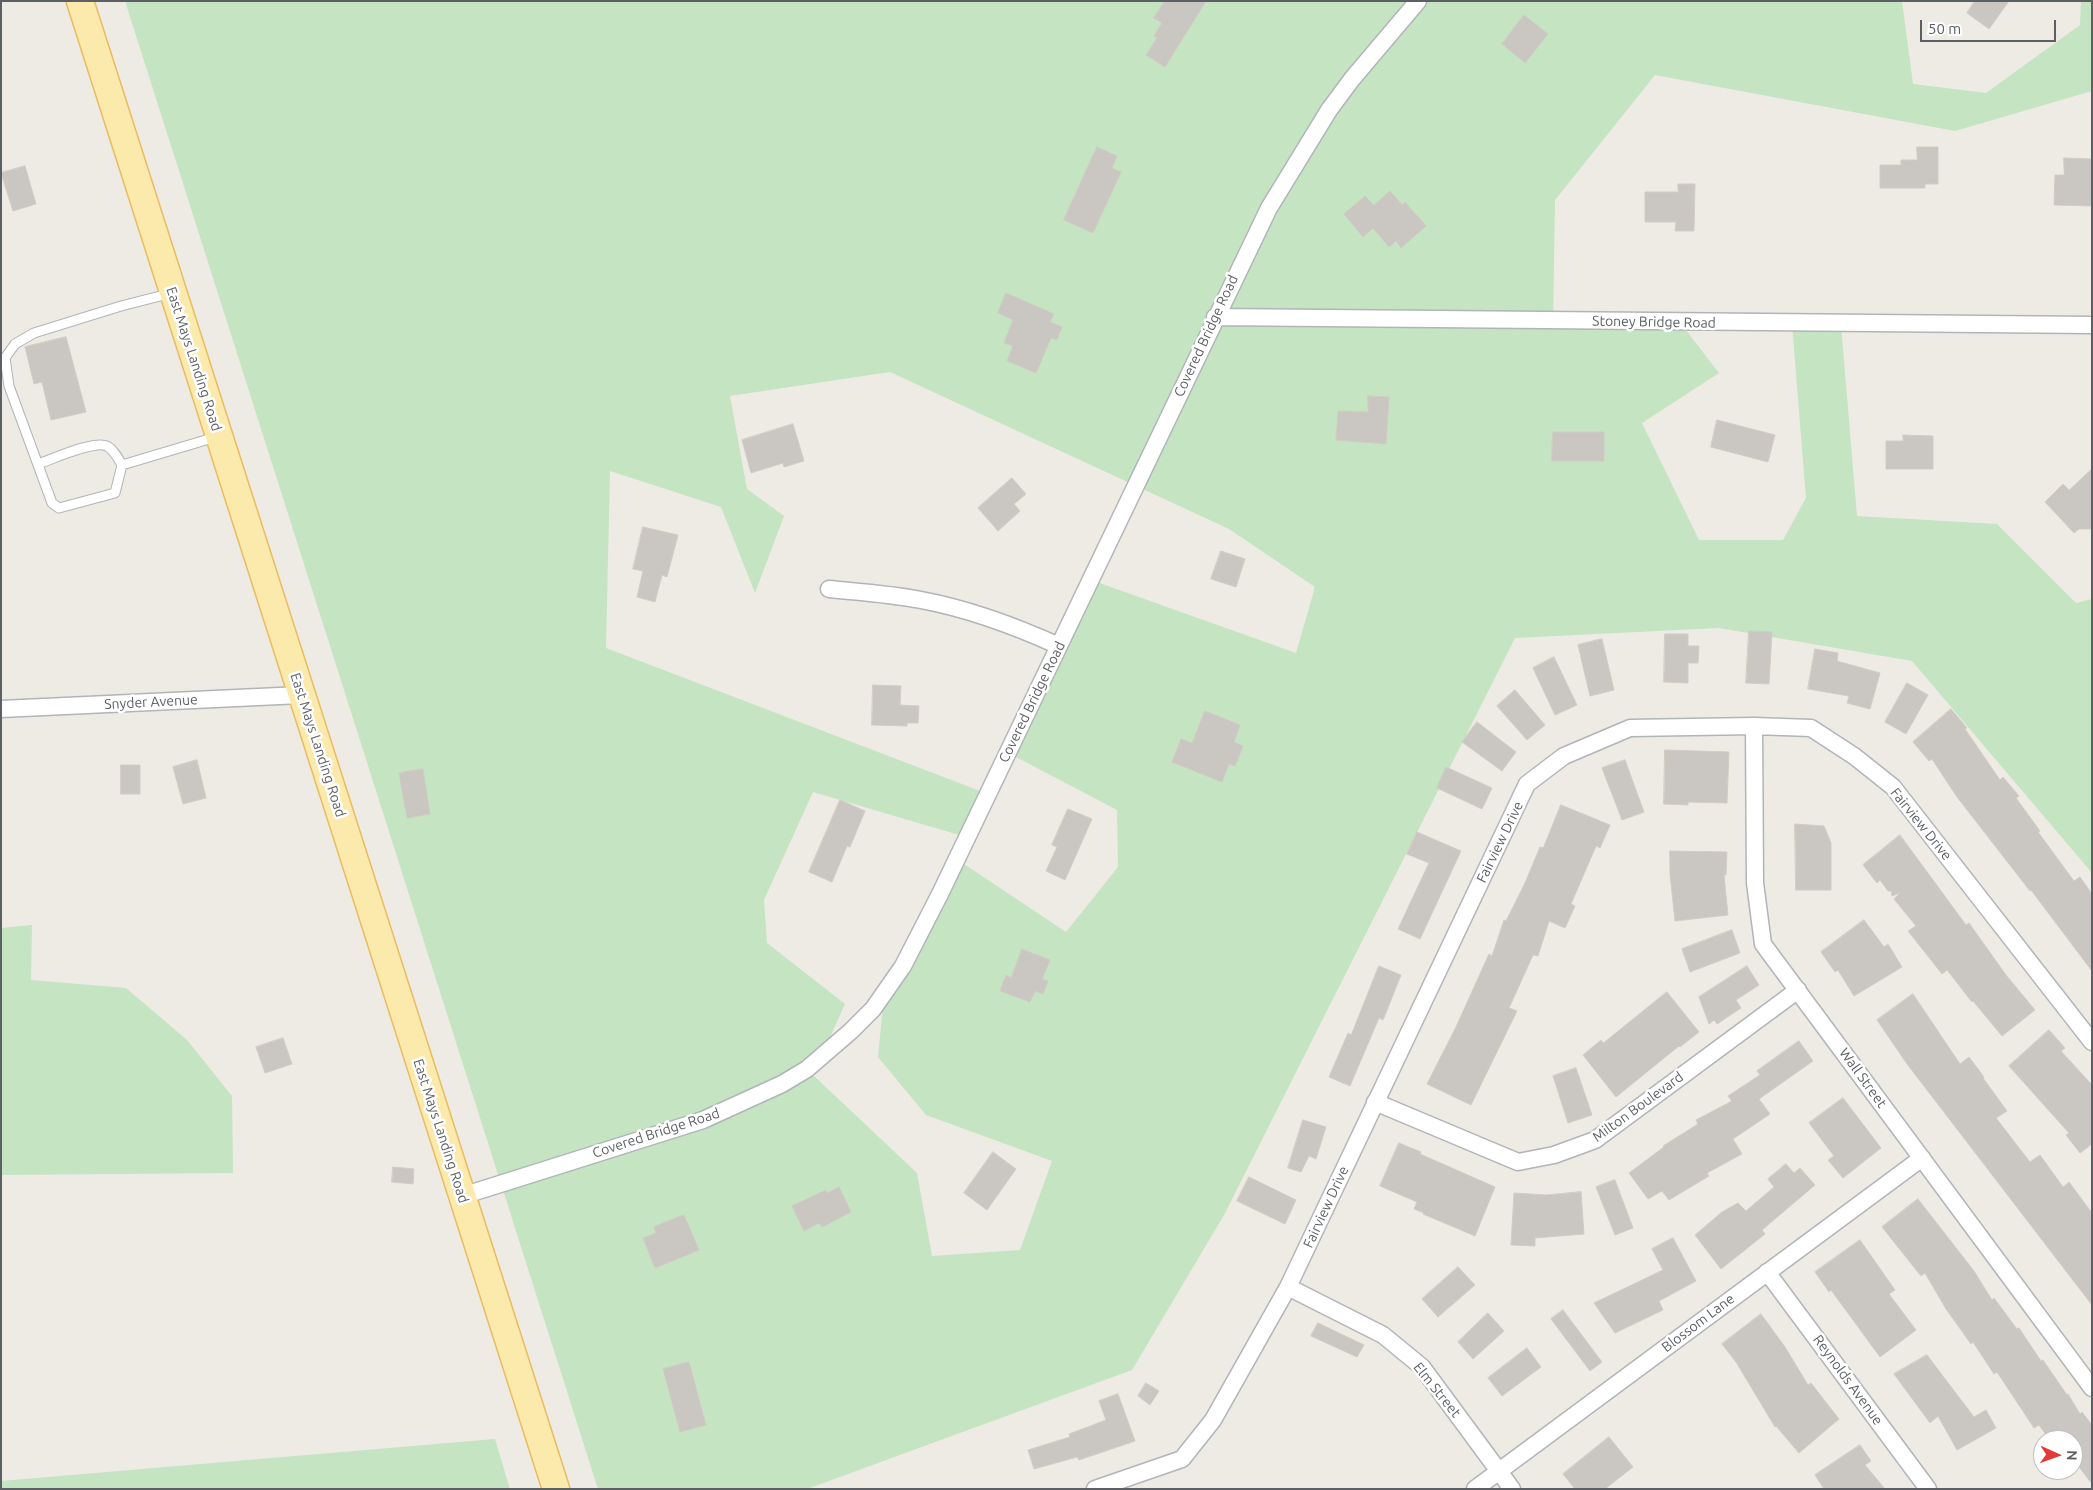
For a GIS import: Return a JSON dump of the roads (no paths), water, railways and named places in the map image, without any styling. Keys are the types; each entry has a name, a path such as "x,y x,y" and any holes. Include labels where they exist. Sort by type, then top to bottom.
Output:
{"main road":[{"name":"East Mays Landing Road","path":"80,1 556,1489"}],"street":[{"name":"Covered Bridge Road","path":"462,1196 703,1120 782,1084 807,1069 873,1009 903,966 940,894 1215,317 1269,208 1329,110 1352,79 1418,1"},
{"name":"Stoney Bridge Road","path":"1215,317 2092,325"},
{"path":"829,589 920,600 942,605 995,620 1059,646"},
{"name":"Snyder Avenue","path":"1,709 301,695"},
{"name":"Wall Street","path":"1754,726 1755,884 1763,944 2090,1381"},
{"name":"Fairview Drive","path":"1095,1489 1182,1459 1213,1420 1288,1287 1527,784 1564,756 1630,728 1754,726 1811,728 1854,756 1893,787 2092,1042"},
{"name":"Milton Boulevard","path":"1375,1102 1518,1162 1554,1155 1595,1140 1798,990"},
{"name":"Blossom Lane","path":"1475,1489 1922,1158"},
{"name":"Reynolds Avenue","path":"1768,1272 1928,1489"},
{"name":"Elm Street","path":"1288,1287 1383,1335 1422,1367 1512,1489"}],"lane":[{"path":"38,464 95,445 106,445 113,450 122,465 115,493 59,508 52,503 9,386 5,358 16,344 34,333 121,306 173,293"},
{"path":"122,465 218,436"}]}
